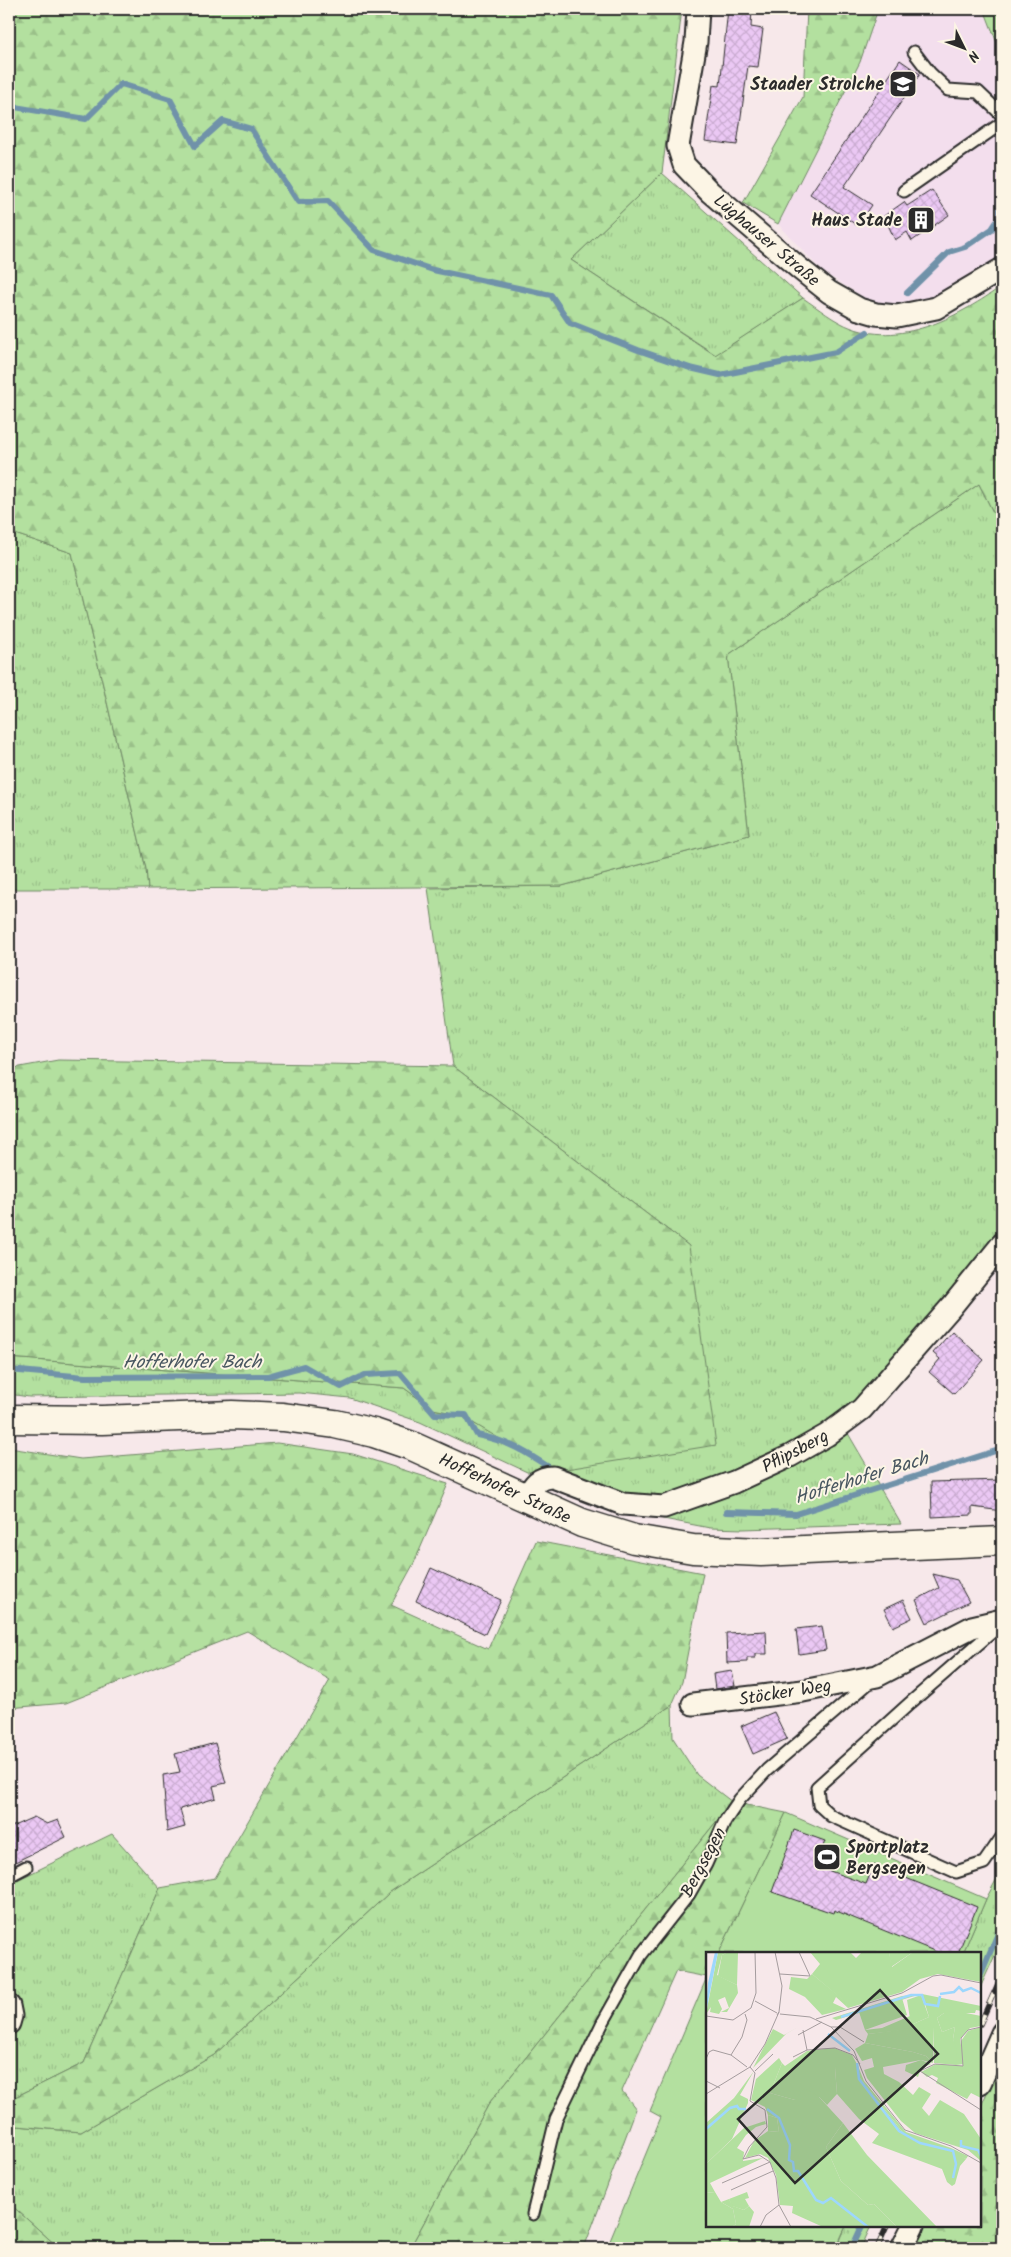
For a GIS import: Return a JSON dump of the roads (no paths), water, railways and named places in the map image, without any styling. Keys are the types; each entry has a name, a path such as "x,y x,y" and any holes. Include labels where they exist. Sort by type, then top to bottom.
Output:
{"street":[{"name":"Lüghauser Straße","path":"698,9 696,42 678,146 684,165 710,192 800,269 829,292 859,309 876,314 896,316 936,308 1002,269"},
{"name":"Pflipsberg","path":"526,1498 535,1483 544,1477 553,1477 623,1504 664,1507 734,1482 790,1456 828,1435 862,1409 952,1306 1002,1244"},
{"name":"Hofferhofer Straße","path":"9,1418 102,1420 232,1416 283,1417 335,1424 374,1433 412,1446 582,1524 634,1539 694,1549 761,1552 1002,1541"},
{"name":"Bergsegen","path":"877,1676 972,1627 1002,1622"},
{"name":"Stöcker Weg","path":"693,1704 804,1691 877,1676"},
{"path":"9,2006 11,2016 9,2023"},
{"path":"981,2081 1002,2033"},
{"path":"902,2248 912,2227"}],"lane":[{"path":"914,52 930,73 948,90 978,92 1002,115"},
{"path":"904,190 1002,123"},
{"name":"Bergsegen","path":"1002,1622 818,1787 819,1805 831,1816 956,1872 984,1863 1002,1837"},
{"name":"Bergsegen","path":"533,2214 556,2119 602,2024 641,1954 689,1894 706,1864 725,1821 740,1799 767,1770 877,1676"},
{"path":"9,1876 26,1867"}],"waterway":[{"path":"9,106 86,119 121,84 170,99 195,146 223,121 251,129 298,202 328,201 374,250 433,270 551,295 570,323 690,368 720,375 836,352 867,332"},
{"path":"907,293 949,252 965,247 992,229 1000,217 1000,186 1002,179"},
{"name":"Hofferhofer Bach","path":"9,1370 85,1377 268,1376 304,1366 341,1387 365,1375 400,1373 435,1414 466,1415 477,1435 499,1440 517,1448 553,1470"},
{"name":"Hofferhofer Bach","path":"726,1512 796,1514 1002,1449"},
{"path":"981,1974 1002,1924"},
{"path":"852,2248 862,2227"}],"railway":[{"path":"981,2022 1002,1975"},
{"path":"877,2248 887,2227"}],"place":[{"name":"Staader Strolche","path":"903,84"},
{"name":"Haus Stade","path":"921,220"},
{"name":"Sportplatz Bergsegen","path":"827,1857"}]}
